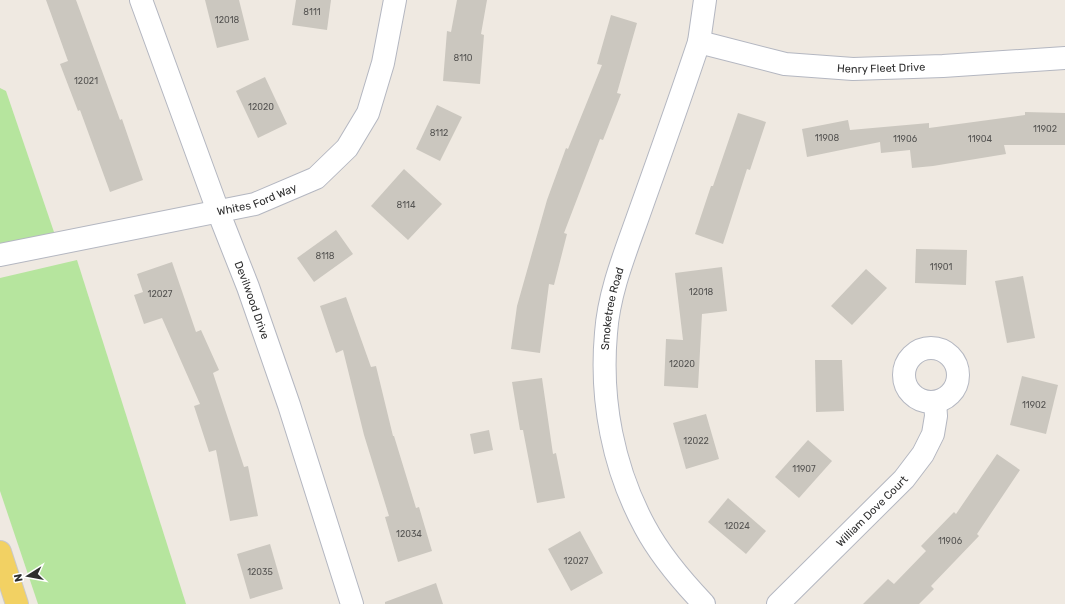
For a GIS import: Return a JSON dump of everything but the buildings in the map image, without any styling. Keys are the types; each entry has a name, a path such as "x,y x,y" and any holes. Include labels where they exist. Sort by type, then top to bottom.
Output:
{"main road":[{"path":"0,552 17,604"}],"street":[{"name":"Devilwood Drive","path":"141,0 218,211 248,287 289,405 352,604"},
{"name":"Whites Ford Way","path":"0,255 255,204 316,178 347,148 368,113 383,63 395,0"},
{"name":"Smoketree Road","path":"704,604 670,565 645,528 632,499 612,442 604,376 606,332 615,284 699,42 705,0"},
{"name":"Henry Fleet Drive","path":"699,42 785,64 853,69 943,66 1065,58"},
{"name":"William Dove Court","path":"778,604 904,479 923,454 933,434 936,416 935,402"}],"green space":[{"path":"0,88 6,91 55,235 0,245"},
{"path":"77,260 186,604 38,604 0,491 0,278"}]}
